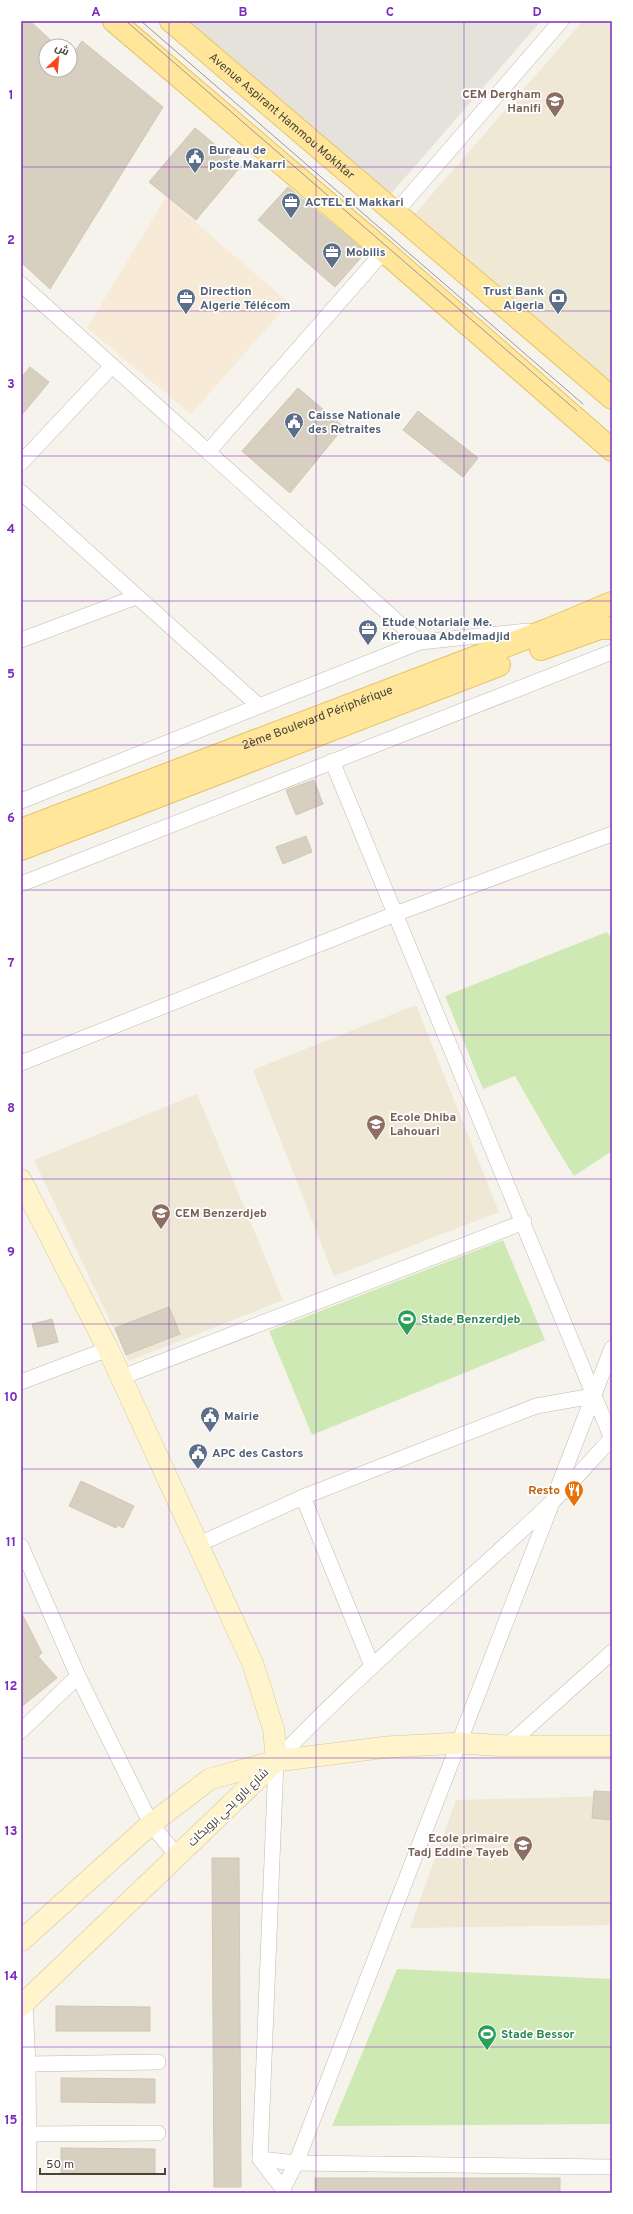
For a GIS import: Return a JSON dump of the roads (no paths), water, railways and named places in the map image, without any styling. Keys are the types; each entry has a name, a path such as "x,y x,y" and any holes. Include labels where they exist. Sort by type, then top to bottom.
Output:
{"main road":[{"path":"114,21 384,251 612,450"},
{"name":"Avenue Aspirant Hammou Mokhtar","path":"171,21 612,398"},
{"name":"2ème Boulevard Périphérique","path":"21,830 550,629 612,603"},
{"name":"2ème Boulevard Périphérique","path":"21,849 567,638 600,628 612,628"},
{"path":"24,1194 122,1377 197,1545 253,1664 274,1731 276,1761 387,1747 460,1744 507,1746 612,1746"},
{"name":"شارع بارو يحي برويكات","path":"21,1941 151,1824 210,1779 276,1761"},
{"name":"شارع بارو يحي برويكات","path":"23,2004 178,1857 276,1761"}],"street":[{"path":"395,213 561,21"},
{"path":"208,452 384,251"},
{"path":"21,284 111,367 420,642"},
{"path":"21,463 111,367"},
{"path":"21,492 259,706"},
{"path":"21,640 136,597"},
{"path":"21,801 420,642 550,629"},
{"path":"21,884 612,652"},
{"path":"332,761 524,1222 593,1396 612,1439 553,1501 372,1666 309,1726 276,1761 260,2159 283,2191 296,2163 460,1744 553,1501 593,1396 612,1348"},
{"path":"21,1063 395,914 612,834"},
{"path":"122,1377 524,1222"},
{"path":"21,1382 108,1349"},
{"path":"197,1545 303,1498 536,1406 593,1396"},
{"path":"303,1498 372,1666"},
{"path":"21,1548 78,1676 151,1824 178,1857"},
{"path":"507,1746 612,1652"},
{"path":"21,1731 78,1676"},
{"path":"23,2004 28,2064 25,2139 29,2193"},
{"path":"28,2064 158,2062"},
{"path":"25,2139 158,2133"},
{"path":"260,2159 296,2163 612,2167"}],"tram line":[{"path":"126,21 577,411"},
{"path":"141,21 583,404"}],"place":[{"name":"CEM Dergham Hanifi","path":"555,118"},
{"name":"Bureau de poste Makarri","path":"195,174"},
{"name":"ACTEL El Makkari","path":"291,219"},
{"name":"Mobilis","path":"332,269"},
{"name":"Direction Algerie Télécom","path":"186,315"},
{"name":"Trust Bank Algeria","path":"558,315"},
{"name":"Caisse Nationale des Retraites","path":"294,439"},
{"name":"Etude Notariale Me. Kherouaa Abdelmadjid","path":"368,646"},
{"name":"Ecole Dhiba Lahouari","path":"376,1141"},
{"name":"CEM Benzerdjeb","path":"161,1230"},
{"name":"Stade Benzerdjeb","path":"407,1336"},
{"name":"Mairie","path":"210,1433"},
{"name":"APC des Castors","path":"198,1470"},
{"name":"Resto","path":"574,1507"},
{"name":"Ecole primaire Tadj Eddine Tayeb","path":"523,1862"},
{"name":"Stade Bessor","path":"487,2051"}]}
